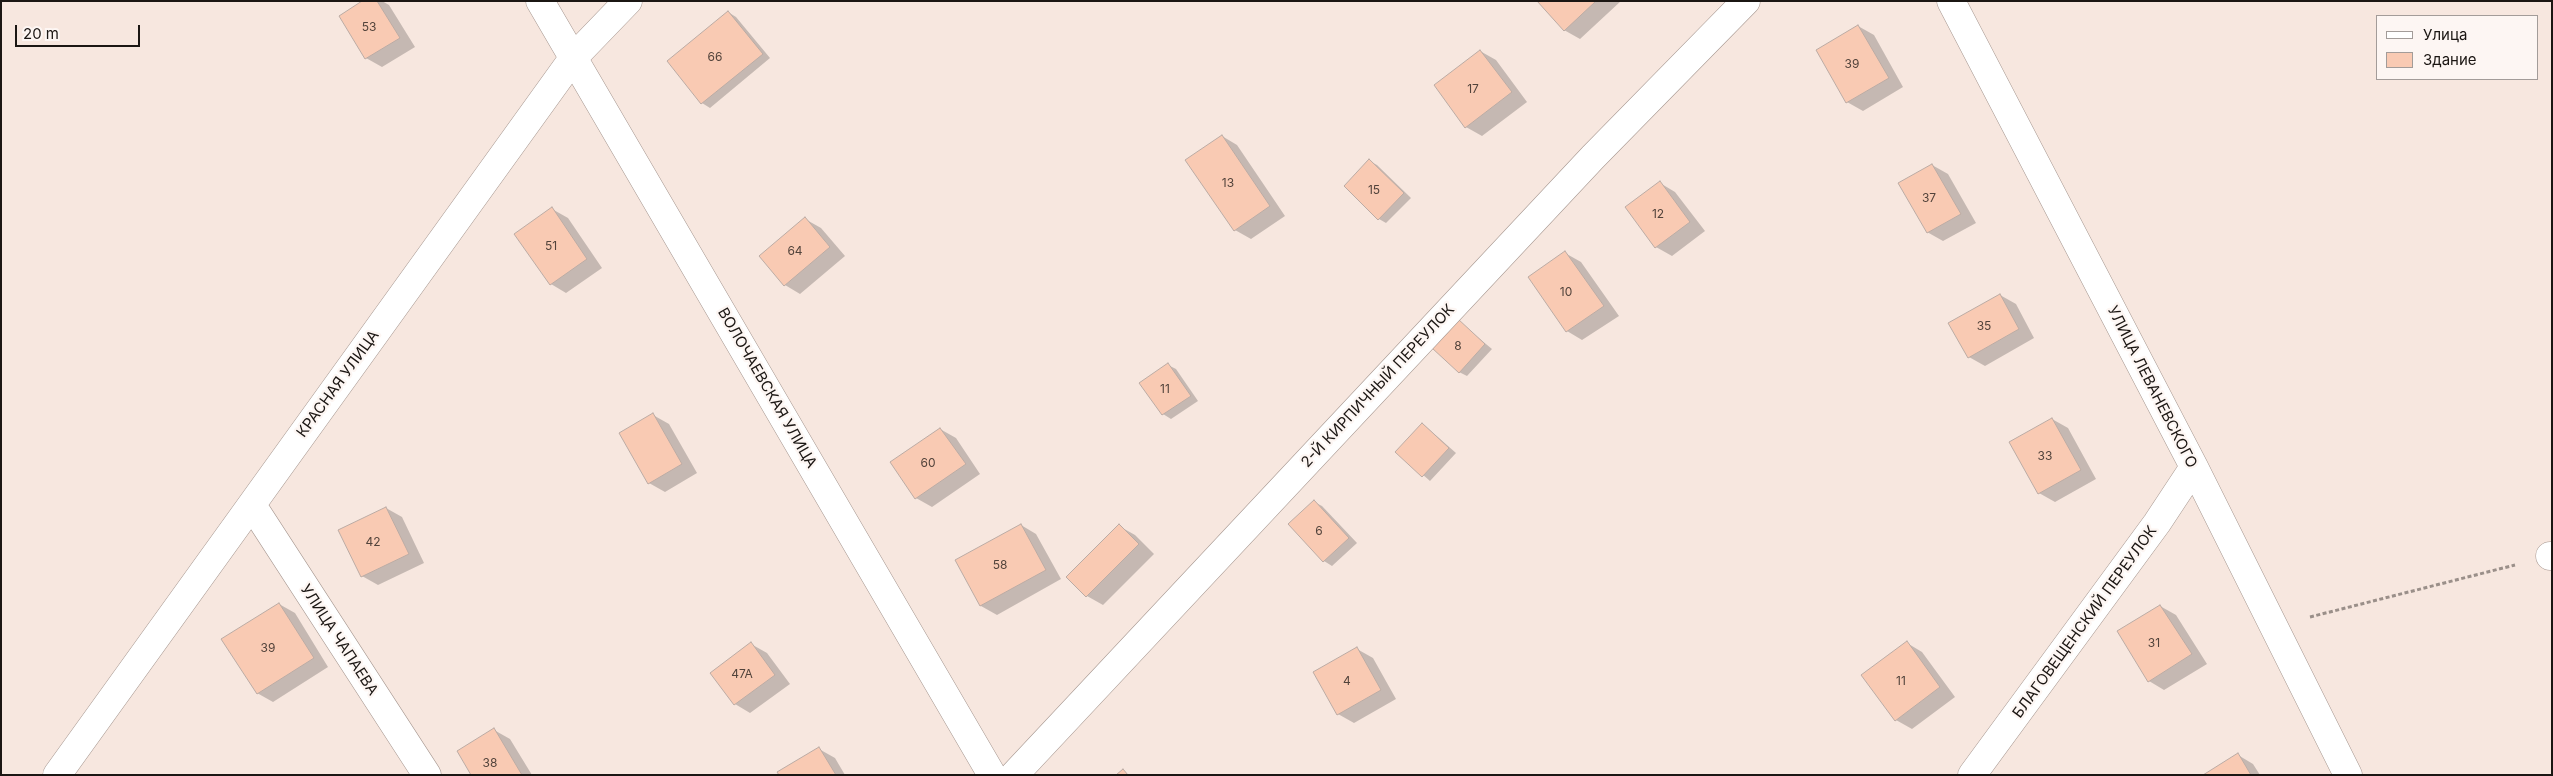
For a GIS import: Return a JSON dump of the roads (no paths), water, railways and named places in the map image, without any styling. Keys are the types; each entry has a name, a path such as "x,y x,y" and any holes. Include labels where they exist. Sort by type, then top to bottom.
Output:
{"street":[{"name":"ВОЛОЧАЕВСКАЯ УЛИЦА","path":"540,1 992,775"},
{"name":"КРАСНАЯ УЛИЦА","path":"57,775 574,57 628,1"},
{"name":"2-Й КИРПИЧНЫЙ ПЕРЕУЛОК","path":"1014,775 1586,164 1746,1"},
{"name":"УЛИЦА ЛЕВАНЕВСКОГО","path":"1951,1 2194,467 2348,775"},
{"name":"БЛАГОВЕЩЕНСКИЙ ПЕРЕУЛОК","path":"1972,775 2157,523 2194,467"},
{"name":"УЛИЦА ЧАПАЕВА","path":"252,505 426,775"}]}
